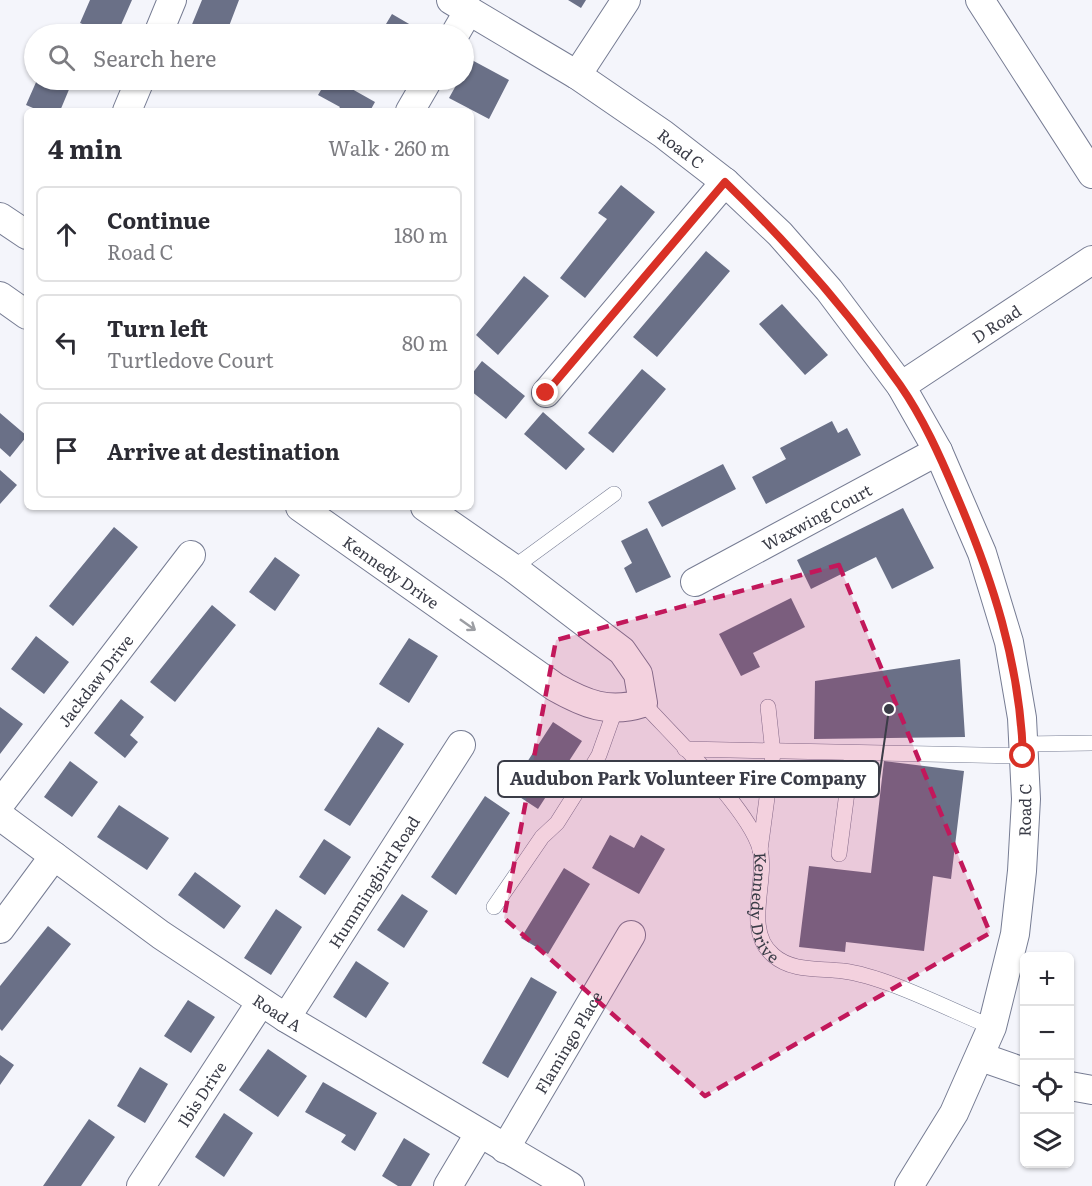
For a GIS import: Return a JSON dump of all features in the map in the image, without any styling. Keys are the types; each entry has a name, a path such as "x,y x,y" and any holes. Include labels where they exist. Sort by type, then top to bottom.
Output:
{"street":[{"path":"162,24 172,0"},
{"path":"577,75 626,0"},
{"path":"980,0 1092,174"},
{"path":"457,24 460,5"},
{"name":"Road C","path":"460,5 577,75 663,134 725,182 780,234 829,290 901,386 938,451 982,554 1009,642 1022,718 1026,799 1022,871 1015,934 992,1027 981,1057 954,1113 909,1186"},
{"path":"128,108 136,90"},
{"path":"412,108 422,90"},
{"path":"546,393 725,182"},
{"path":"0,217 24,233"},
{"name":"D Road","path":"901,386 1092,260"},
{"path":"0,296 24,313"},
{"name":"Waxwing Court","path":"695,582 938,451"},
{"name":"Kennedy Drive","path":"304,510 555,687 578,700 615,710 643,703"},
{"path":"429,510 513,568 622,651 638,674 643,703"},
{"name":"Jackdaw Drive","path":"0,804 191,555"},
{"name":"Hummingbird Road","path":"286,1018 460,745"},
{"name":"Road A","path":"0,816 161,934 261,1002 479,1134 570,1186"},
{"path":"0,928 54,856"},
{"name":"Flamingo Place","path":"505,1149 631,935"},
{"name":"Ibis Drive","path":"141,1186 261,1002"},
{"path":"981,1057 1020,1071"},
{"path":"1074,1087 1092,1090"},
{"path":"448,1186 479,1134"}],"lane":[{"path":"513,568 614,494"},
{"name":"Kennedy Drive","path":"643,703 686,749 746,821 760,850 759,927 763,941 771,954 786,963 803,968 865,975 992,1027"},
{"path":"760,850 773,753 768,707"},
{"path":"494,907 542,837 556,823 582,785 599,755 615,710"},
{"path":"686,749 852,754 1023,750 1092,743"},
{"path":"839,854 852,754"}],"highlighted area":[{"path":"839,565 990,933 705,1096 504,918 556,640"}],"building":[{"path":"90,0 132,0 121,24 80,23"},
{"path":"202,0 239,0 230,24 192,24"},
{"path":"568,0 586,0 581,8"},
{"path":"392,14 409,24 386,24"},
{"path":"474,61 509,80 489,119 474,111 474,108 468,108 449,98 453,90 474,90"},
{"path":"33,90 69,90 61,108 33,108 26,105"},
{"path":"321,90 354,90 375,102 372,108 339,108 318,95"},
{"path":"621,185 655,212 585,298 560,278 607,219 598,213"},
{"path":"706,251 730,271 657,357 633,337"},
{"path":"524,276 549,296 498,355 476,335"},
{"path":"782,304 828,355 805,375 759,324"},
{"path":"482,361 525,396 506,419 474,393 474,371"},
{"path":"642,369 666,389 613,453 588,433"},
{"path":"543,412 585,449 566,470 524,434"},
{"path":"0,413 24,433 24,440 10,457 0,448"},
{"path":"832,421 838,433 847,428 861,455 766,504 752,477 786,459 780,448"},
{"path":"723,464 736,489 662,527 648,502"},
{"path":"0,470 17,485 0,504"},
{"path":"903,508 934,568 892,589 876,557 811,589 797,560"},
{"path":"114,527 138,547 73,626 49,606"},
{"path":"647,528 671,577 636,593 624,568 632,563 621,541"},
{"path":"275,557 300,575 275,611 249,592"},
{"path":"791,598 805,627 753,653 760,667 741,676 719,634"},
{"path":"212,605 236,625 175,702 150,682"},
{"path":"36,636 69,662 44,694 11,669"},
{"path":"409,638 438,656 409,703 379,684"},
{"path":"960,659 965,737 814,739 815,681"},
{"path":"121,699 144,717 130,735 138,742 125,758 94,733"},
{"path":"0,707 23,724 0,754"},
{"path":"553,722 582,741 538,809 509,790"},
{"path":"378,727 404,744 350,826 324,810"},
{"path":"70,761 98,782 72,817 44,797"},
{"path":"884,761 964,771 951,879 933,876 924,951 846,942 845,952 799,947 809,866 871,873"},
{"path":"485,796 510,813 456,895 431,877"},
{"path":"119,805 169,838 147,870 97,837"},
{"path":"610,835 634,848 641,835 665,849 639,894 592,868"},
{"path":"324,839 351,857 325,895 299,877"},
{"path":"564,868 590,884 548,954 521,938"},
{"path":"195,872 241,906 224,929 178,895"},
{"path":"402,894 428,911 404,948 377,930"},
{"path":"276,909 302,927 271,975 244,958"},
{"path":"48,926 71,944 2,1031 0,1029 0,986"},
{"path":"356,961 389,983 366,1018 333,997"},
{"path":"531,977 557,992 508,1078 482,1063"},
{"path":"188,1000 215,1017 191,1053 164,1036"},
{"path":"268,1049 307,1076 278,1117 239,1090"},
{"path":"0,1055 14,1065 0,1085"},
{"path":"140,1067 168,1084 145,1123 117,1106"},
{"path":"323,1082 377,1113 355,1151 341,1142 346,1135 305,1112"},
{"path":"224,1113 253,1133 224,1177 195,1157"},
{"path":"89,1119 115,1137 81,1186 43,1186"},
{"path":"404,1138 430,1154 411,1186 398,1186 382,1176"}],"place":[{"name":"Audubon Park Volunteer Fire Company","path":"889,709"}],"route":[{"path":"546,393 725,182 780,234 829,290 901,386 938,451 982,554 1009,642 1022,718 1023,756"}]}
